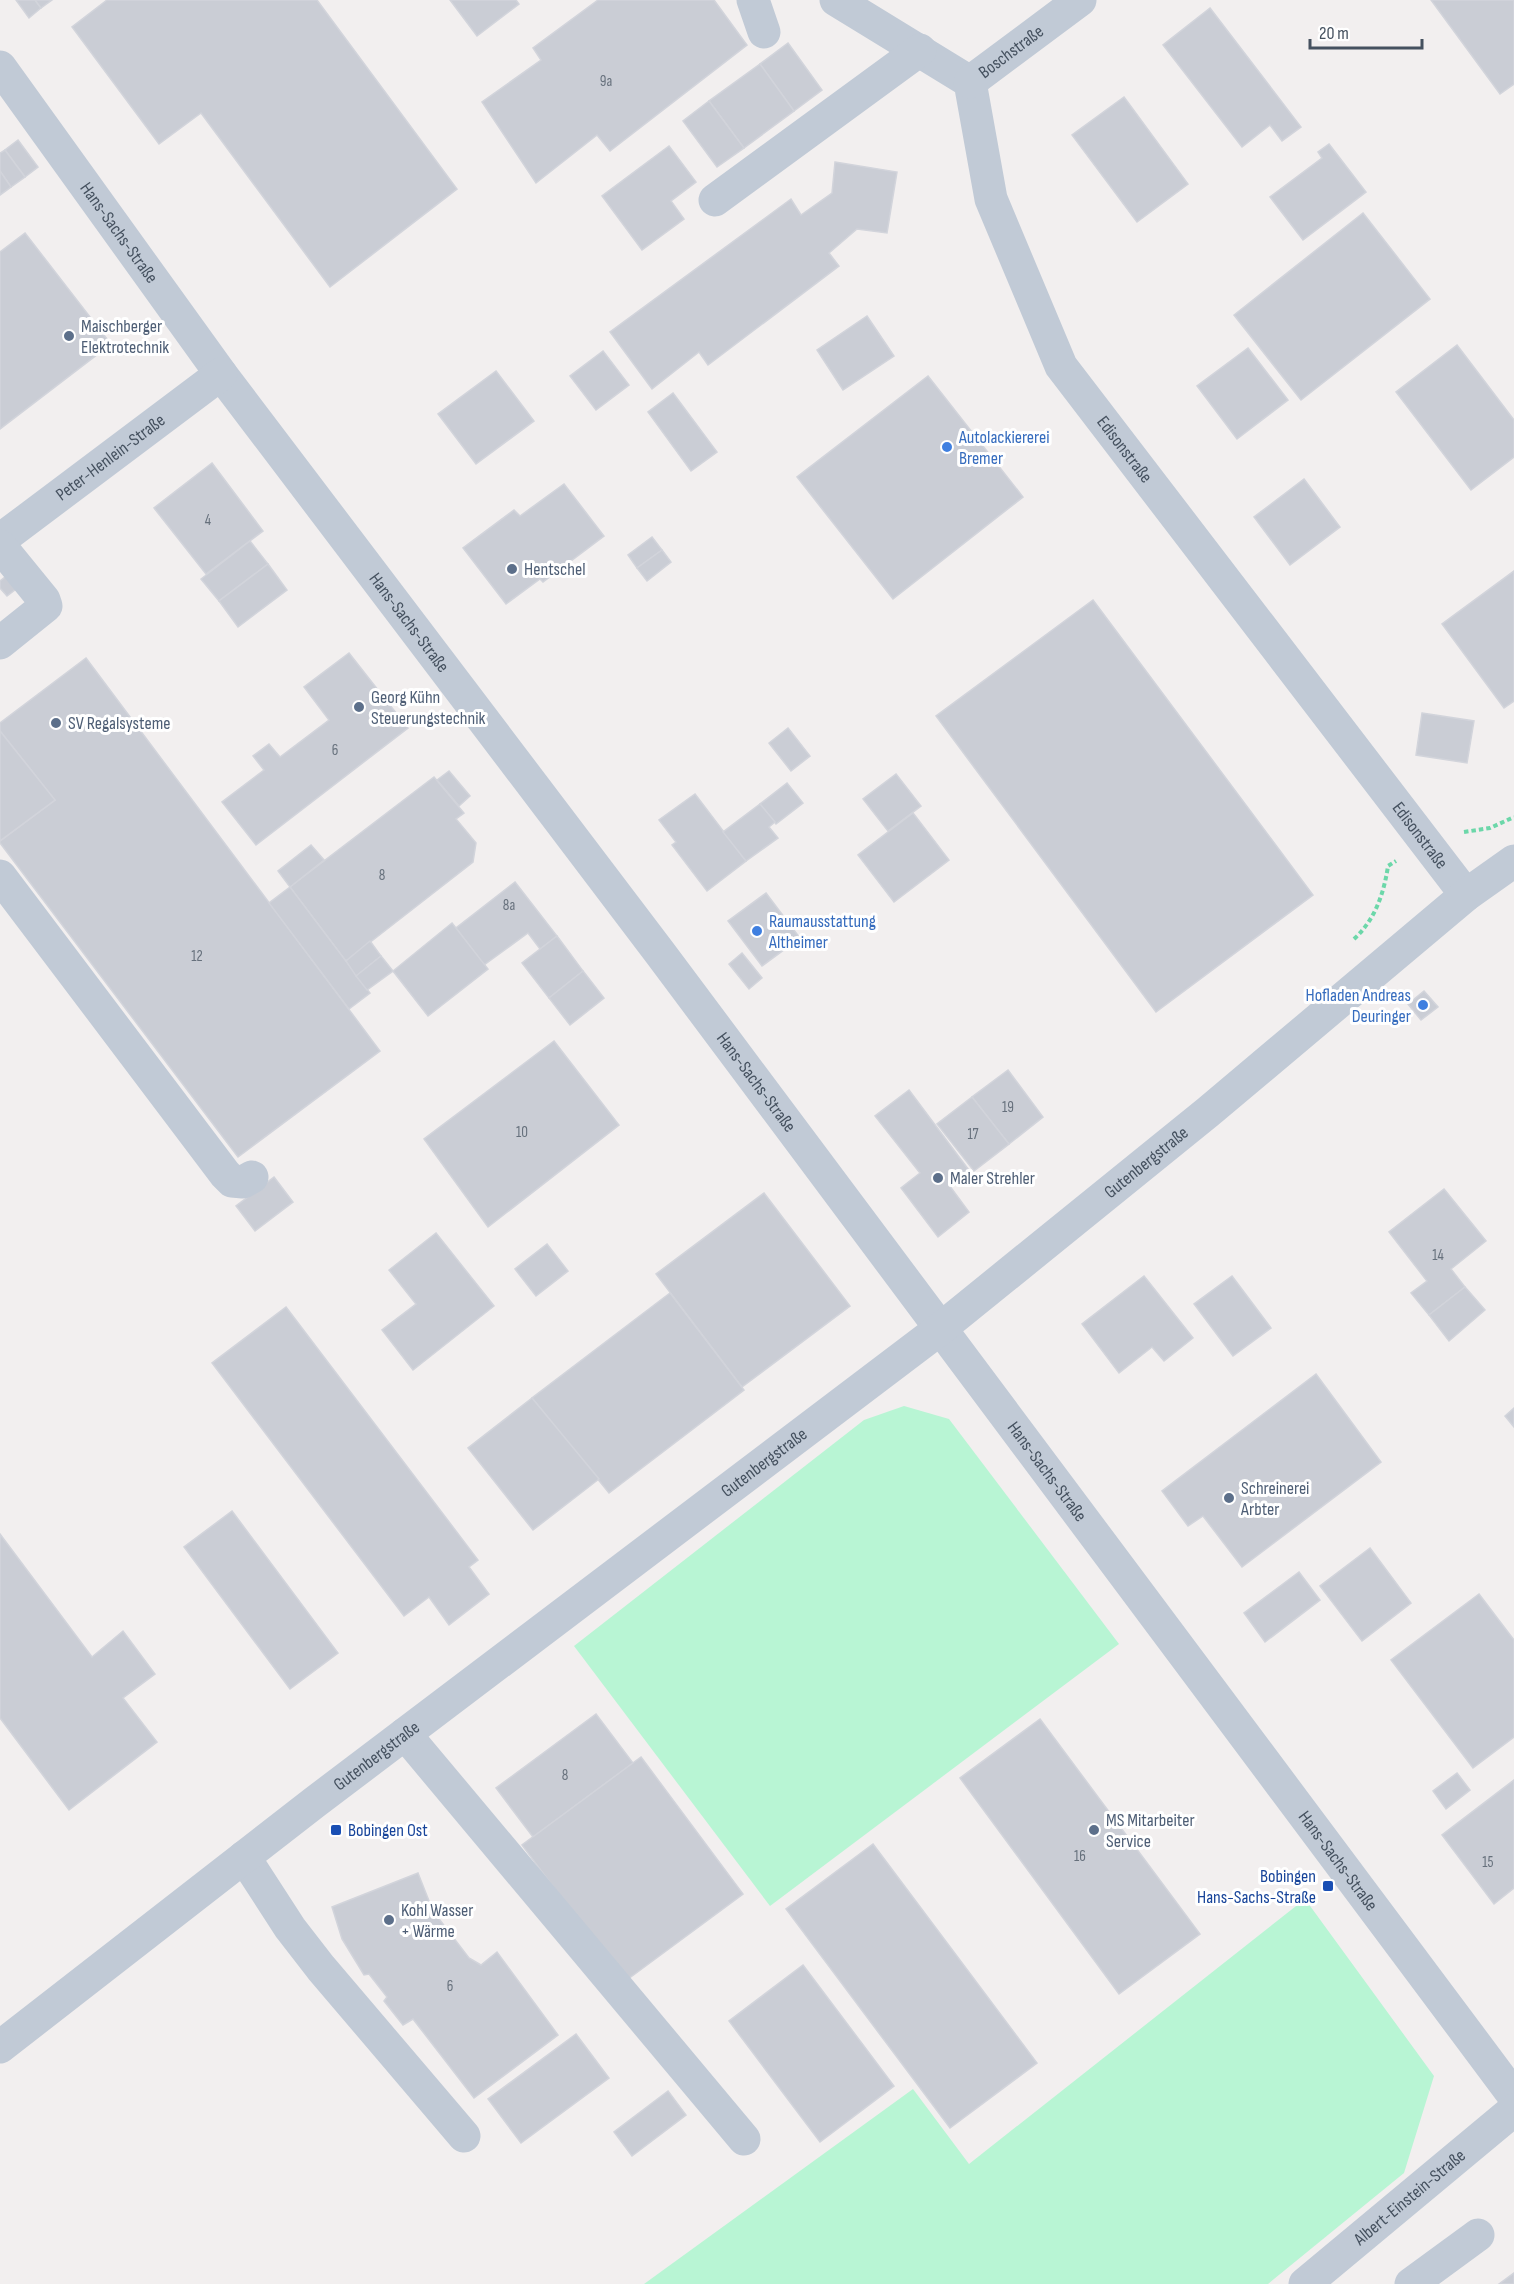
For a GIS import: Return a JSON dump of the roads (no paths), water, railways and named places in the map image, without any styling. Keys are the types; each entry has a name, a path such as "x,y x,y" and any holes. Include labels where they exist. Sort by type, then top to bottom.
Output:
{"street":[{"path":"753,0 764,32"},
{"path":"836,0 969,82"},
{"name":"Boschstraße","path":"969,82 1080,0"},
{"path":"715,200 920,50"},
{"name":"Hans-Sachs-Straße","path":"0,66 221,374 660,953 1514,2096"},
{"name":"Edisonstraße","path":"969,82 991,199 1061,366 1466,895"},
{"name":"Peter-Henlein-Straße","path":"0,540 221,374"},
{"path":"0,546 44,600 46,606 0,644"},
{"name":"Gutenbergstraße","path":"0,2047 405,1734 940,1329 1208,1112 1466,895 1514,861"},
{"path":"0,876 225,1174 232,1181 243,1182 252,1177"},
{"path":"405,1734 744,2139"},
{"path":"244,1857 290,1928 321,1968 464,2136"},
{"name":"Albert-Einstein-Straße","path":"1321,2279 1514,2110"},
{"path":"1412,2284 1478,2235"}],"place":[{"name":"Maischberger Elektrotechnik","path":"69,336"},
{"name":"Autolackiererei Bremer","path":"947,447"},
{"name":"Hentschel","path":"512,569"},
{"name":"Georg Kühn Steuerungstechnik","path":"359,707"},
{"name":"SV Regalsysteme","path":"56,723"},
{"name":"Raumausstattung Altheimer","path":"757,931"},
{"name":"Hofladen Andreas Deuringer","path":"1423,1005"},
{"name":"Maler Strehler","path":"938,1178"},
{"name":"Schreinerei Arbter","path":"1229,1498"},
{"name":"Bobingen Ost","path":"336,1830"},
{"name":"MS Mitarbeiter Service","path":"1094,1830"},
{"name":"Bobingen Hans-Sachs-Straße","path":"1328,1886"},
{"name":"Kohl Wasser + Wärme","path":"389,1920"}]}
